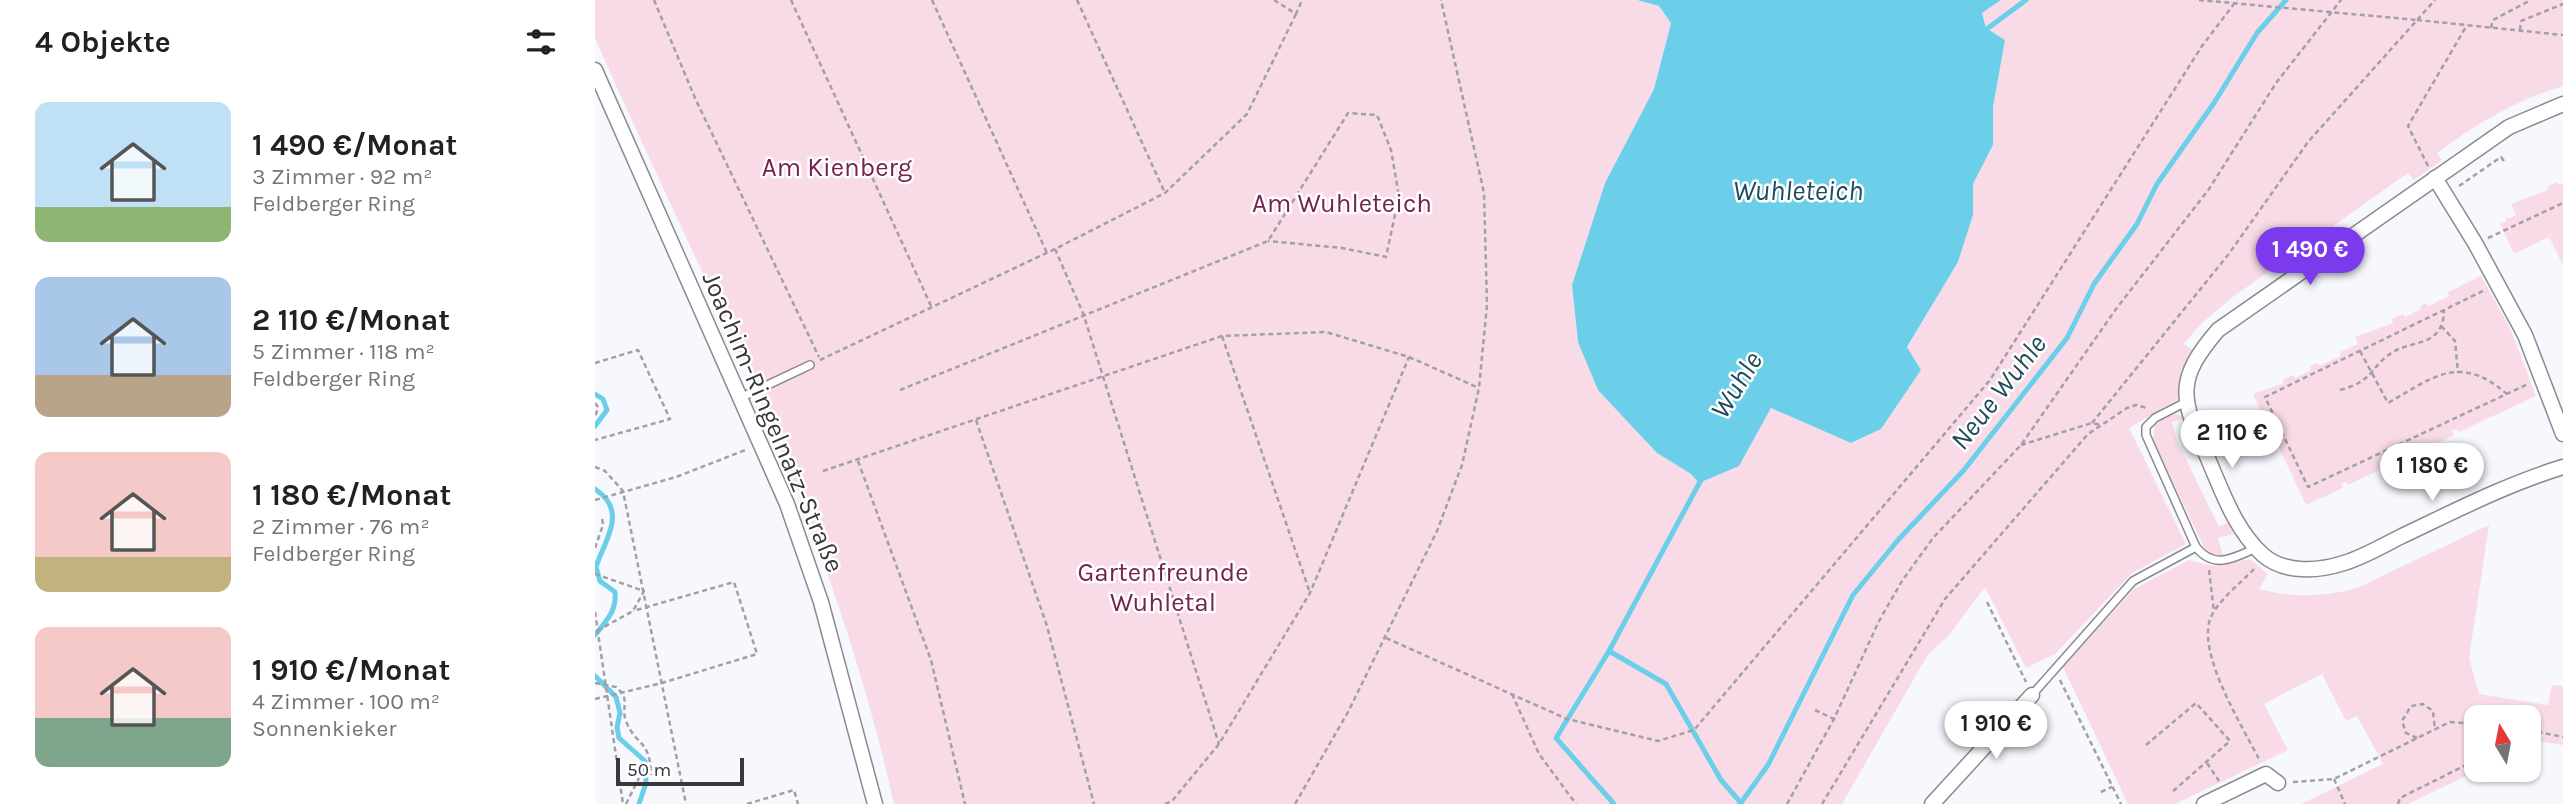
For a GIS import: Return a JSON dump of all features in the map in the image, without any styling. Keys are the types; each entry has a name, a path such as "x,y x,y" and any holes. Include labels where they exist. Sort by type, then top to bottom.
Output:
{"street":[{"name":"Joachim-Ringelnatz-Straße","path":"595,70 787,504 821,601 875,804"},
{"path":"2563,104 2509,127 2218,330 2197,354 2187,373 2187,402 2191,422 2237,522 2261,552 2298,569 2346,562 2525,478 2563,467"},
{"path":"2435,178 2475,243 2525,335 2563,434"},
{"path":"1932,804 2032,695"},
{"path":"2204,804 2225,793 2272,779"}],"lane":[{"path":"740,398 810,365"},
{"path":"2187,402 2155,418 2146,428 2146,435 2196,547 2207,560 2225,561 2261,552"},
{"path":"2032,695 2054,667 2133,581 2196,547"}],"path":[{"path":"654,0 695,98 820,360"},
{"path":"791,0 932,307"},
{"path":"932,0 1047,253"},
{"path":"1077,0 1165,193"},
{"path":"1274,0 1296,14"},
{"path":"810,365 1047,253 1165,193 1247,114 1302,0"},
{"path":"1295,804 1348,712 1386,638 1447,505 1462,466 1479,388 1487,305 1484,193 1441,0"},
{"path":"2199,0 2563,35"},
{"path":"1386,638 1567,719 1658,741 1694,730 1990,380 2202,46 2237,0"},
{"path":"1787,804 1834,719 1879,621 1902,581 1933,538 2021,445 2116,310 2209,189 2276,83 2341,0"},
{"path":"2092,423 2228,255 2308,142 2435,0"},
{"path":"2491,28 2493,20 2531,0"},
{"path":"2520,30 2521,21 2563,4"},
{"path":"2435,178 2408,126 2467,25"},
{"path":"900,390 1083,313 1268,241 1342,248 1386,257 1399,196 1391,150 1377,115 1348,113 1268,241"},
{"path":"2475,243 2563,203"},
{"path":"1055,249 1083,313 1220,744"},
{"path":"2498,284 2265,397 2308,487 2541,378"},
{"path":"2340,390 2353,387 2373,374 2393,351 2425,343 2440,325 2444,310"},
{"path":"2440,325 2455,341 2458,373"},
{"path":"823,471 1222,336 1326,332 1409,357 1479,388"},
{"path":"1222,336 1310,593"},
{"path":"595,363 638,350 670,419 595,440"},
{"path":"2360,351 2388,403 2433,377 2458,373 2485,376 2507,394"},
{"path":"1164,804 1172,801 1220,744 1310,593 1409,357"},
{"path":"595,403 598,407 595,418"},
{"path":"1822,804 1945,599 2088,434 2136,405 2146,407 2155,418"},
{"path":"976,420 1047,626 1094,804"},
{"path":"2021,445 2092,423 2101,425"},
{"path":"595,500 675,477 751,448"},
{"path":"858,461 931,660 965,804"},
{"path":"595,467 605,471 623,491 686,804"},
{"path":"595,548 603,525 602,517"},
{"path":"2214,612 2261,552"},
{"path":"2207,560 2214,612 2209,631 2216,675 2272,779 2333,779 2450,722 2464,723"},
{"path":"595,574 644,591"},
{"path":"595,699 623,694 757,654 734,582 648,609 633,611 596,632"},
{"path":"633,611 644,591"},
{"path":"1987,603 2032,695"},
{"path":"595,612 625,804"},
{"path":"2054,667 2121,804"},
{"path":"595,683 616,687 623,694 624,717 646,746 650,756 651,775"},
{"path":"1512,694 1539,754 1576,804"},
{"path":"2146,746 2196,704 2230,741 2172,792"},
{"path":"2417,739 2406,733 2402,722 2411,706 2423,704 2433,711 2435,730"},
{"path":"1815,710 1834,719"},
{"path":"2541,732 2563,737"},
{"path":"2206,762 2225,793"},
{"path":"2398,804 2400,798 2464,766"},
{"path":"625,804 639,778"},
{"path":"2333,779 2345,804"},
{"path":"2101,792 2112,787"},
{"path":"747,804 794,790 798,804"}],"green space":[{"path":"595,0 1637,0 1659,6 1671,22 1654,89 1605,183 1572,285 1578,342 1657,453 1691,474 1699,483 1739,466 1771,408 1851,443 1881,429 1921,370 1907,348 1958,262 1973,215 1973,184 1993,145 1993,107 2005,40 1986,28 1982,13 2001,0 2563,0 2563,86 2513,106 2467,132 2437,153 2442,160 2414,180 2408,173 2230,299 2200,325 2184,344 2193,350 2181,370 2178,399 2129,428 2186,544 2132,573 2055,654 2026,668 1985,587 1949,635 1927,656 1842,804 894,804 863,683 809,523 747,372 595,38"},
{"path":"2557,182 2559,185 2563,183 2563,265 2549,237 2514,254 2500,224 2507,221 2505,216 2508,219 2516,215 2511,204 2548,190 2547,187"},
{"path":"2481,276 2510,328 2536,396 2459,432 2457,429 2452,431 2454,435 2348,485 2346,482 2341,484 2343,488 2306,505 2275,439 2278,438 2276,433 2272,434 2253,394 2284,383 2282,380 2293,375 2295,378 2311,370 2310,366 2317,363 2319,366 2341,356 2340,352 2358,344 2355,337 2393,323 2392,319 2403,314 2405,317 2421,309 2420,306 2426,303 2428,306 2449,296 2448,292"},
{"path":"2172,413 2183,416 2182,419 2172,422 2177,441 2219,527 2229,522 2233,534 2218,538 2223,556 2213,557 2206,551 2153,441 2155,425"},
{"path":"2489,525 2469,658 2479,694 2548,705 2552,685 2563,686 2563,745 2541,742 2541,705 2464,705 2464,777 2408,804 2301,804 2383,764 2357,716 2346,721 2322,674 2264,704 2288,750 2175,804 2128,804 2063,667 2134,589 2189,560 2213,566 2250,559 2268,574 2259,589 2308,595 2357,588"}],"water":[{"name":"Wuhleteich","path":"1637,0 2001,0 1982,13 1986,28 2005,40 1993,107 1993,145 1973,184 1973,215 1958,262 1907,347 1921,370 1881,429 1851,443 1771,408 1739,466 1699,483 1691,474 1657,453 1598,390 1578,342 1572,285 1605,183 1654,89 1671,23 1659,6"}],"waterway":[{"name":"Wuhle","path":"1984,31 2026,0"},
{"name":"Neue Wuhle","path":"1740,804 1768,765 1853,595 1898,540 1964,470 2067,338 2094,284 2137,224 2157,184 2214,103 2257,33 2286,0"},
{"path":"595,394 603,399 607,410 595,426"},
{"name":"Wuhle","path":"1614,804 1556,738 1609,651 1702,478"},
{"path":"595,489 605,497 612,515 609,535 596,567 600,581 615,592 610,615 595,635"},
{"path":"1609,651 1666,684 1721,780 1741,803"},
{"path":"595,676 616,697 620,713 617,727 619,738 645,761 646,783 639,804"}],"park label":[{"name":"Am Kienberg","path":"837,167"},
{"name":"Am Wuhleteich","path":"1342,203"},
{"name":"Gartenfreunde Wuhletal","path":"1163,587"}]}
